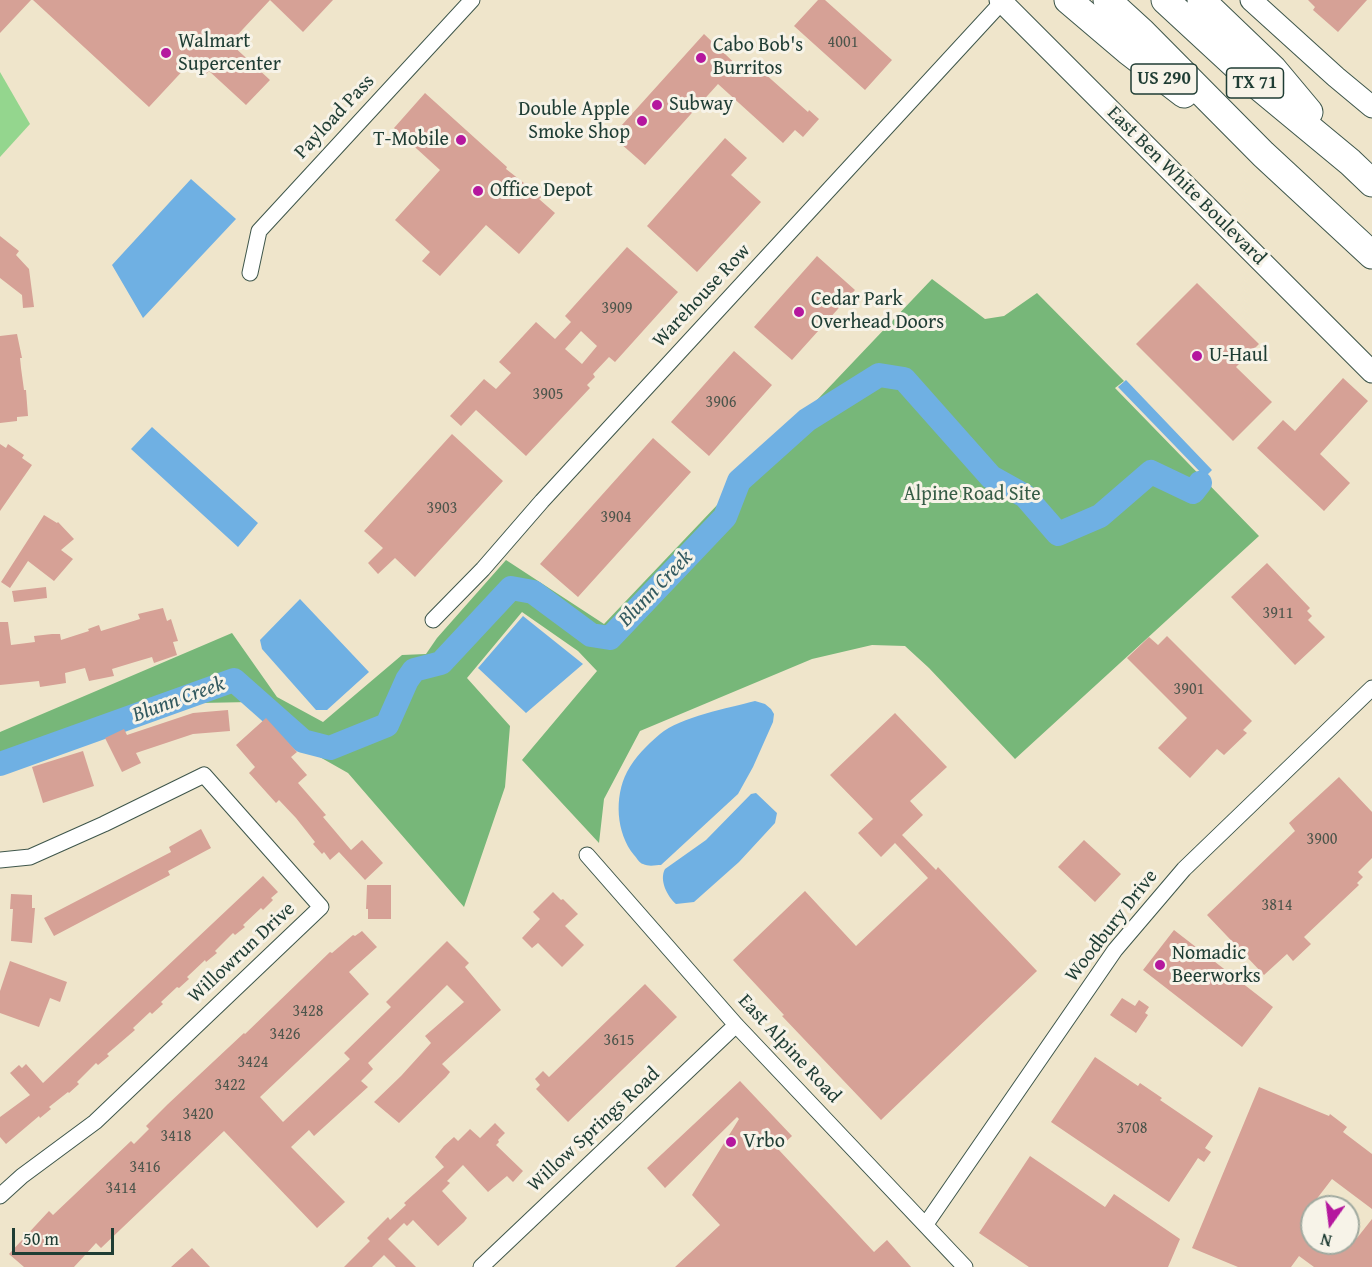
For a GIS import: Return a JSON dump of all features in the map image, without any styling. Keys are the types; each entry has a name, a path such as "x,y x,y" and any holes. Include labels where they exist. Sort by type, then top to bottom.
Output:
{"highway":[{"name":"US 290","path":"1068,0 1128,51 1263,154 1372,255"},
{"name":"TX 71","path":"1107,0 1142,32 1263,154"},
{"name":"TX 71","path":"1165,0 1257,85 1350,162"},
{"path":"1201,0 1273,69 1350,162 1372,183"}],"main road":[{"path":"1251,0 1372,107"},
{"name":"East Ben White Boulevard","path":"1001,1 1372,372"}],"street":[{"name":"Payload Pass","path":"250,273 259,231 472,0"},
{"name":"Warehouse Row","path":"433,620 483,569 542,501 1001,1"},
{"name":"Woodbury Drive","path":"926,1224 1115,950 1149,908 1184,869 1372,688"},
{"name":"Willowrun Drive","path":"0,860 30,857 204,775 321,907 94,1122 22,1176 0,1196"},
{"name":"East Alpine Road","path":"587,855 736,1025 965,1267"},
{"name":"Willow Springs Road","path":"481,1267 736,1025"}],"green space":[{"path":"0,72 30,124 0,157"},
{"name":"Alpine Road Site","path":"932,279 985,319 1004,316 1037,293 1124,381 1115,388 1259,536 1015,759 929,668 905,646 872,645 812,659 640,731 604,799 599,843 522,760 597,671 578,651 522,612 467,678 510,726 505,787 464,907 348,773 295,743 251,702 199,703 0,770 0,732 232,633 277,697 323,722 402,655 426,654 437,638 506,560 604,624"}],"water":[{"path":"191,179 236,219 143,318 112,265"},
{"path":"1126,380 1212,470 1205,477 1118,387"},
{"path":"152,427 258,523 238,547 131,449"},
{"path":"300,599 369,672 327,710 316,710 262,649 260,640"},
{"path":"523,616 583,664 526,713 478,668"},
{"path":"755,701 771,709 774,714 773,722 738,794 661,865 640,863 623,836 619,815 620,792 627,772 634,761 650,742 669,728 705,714"},
{"path":"756,793 777,813 775,823 739,862 694,902 676,904 665,888 663,873 665,869 706,840 751,794"}],"building":[{"path":"0,0 31,0 0,33"},
{"name":"Walmart Supercenter","path":"33,0 270,0 230,43 270,80 246,105 209,71 204,77 189,64 149,107"},
{"path":"270,0 333,0 303,32"},
{"path":"818,0 825,0 892,60 865,90 794,26"},
{"path":"1308,0 1367,0 1338,32 1313,10 1315,7"},
{"path":"704,34 746,74 755,65 819,119 803,137 795,130 783,143 718,84 645,165 612,136"},
{"name":"Office Depot","path":"425,93 507,167 506,169 542,197 539,199 555,213 519,254 486,225 440,276 422,261 430,252 395,220 440,170 394,128"},
{"path":"725,138 747,158 731,175 761,202 697,272 647,226"},
{"path":"0,236 19,251 16,255 29,269 34,307 23,308 22,295 0,278"},
{"path":"627,247 678,292 615,362 609,357 593,374 595,377 587,385 590,388 526,456 476,410 461,426 450,416 484,379 496,389 511,373 499,362 536,322 555,339 571,322 565,316","holes":["581,331 597,346 582,364 565,349"]},
{"path":"817,256 855,290 792,360 754,327"},
{"name":"U-Haul","path":"1197,283 1259,344 1236,367 1272,402 1233,441 1136,344"},
{"path":"17,334 28,416 17,417 17,421 0,423 0,336"},
{"path":"734,351 772,385 709,456 671,422"},
{"path":"1343,378 1368,401 1320,454 1350,483 1324,511 1257,448 1283,420 1295,431"},
{"path":"452,434 503,481 415,577 395,558 378,574 368,563 383,548 364,531"},
{"path":"653,438 691,472 578,597 540,564"},
{"path":"0,444 6,448 8,444 24,455 22,458 32,465 0,511"},
{"path":"44,515 58,522 74,539 61,550 73,559 54,581 28,561 10,588 1,582"},
{"path":"1267,563 1310,608 1307,611 1312,616 1308,620 1325,637 1295,665 1231,597"},
{"path":"46,587 47,598 14,602 12,591"},
{"path":"163,608 167,621 171,619 178,641 173,642 177,655 154,663 152,657 135,662 112,669 114,676 89,681 85,668 65,673 66,683 40,687 39,681 0,685 0,622 8,622 11,645 35,642 34,636 52,634 60,634 61,640 89,631 88,629 99,625 101,631 140,619 138,614"},
{"path":"1167,636 1252,721 1243,730 1247,733 1224,755 1217,749 1190,778 1158,748 1187,718 1127,658 1149,637 1158,645"},
{"path":"228,710 230,731 193,734 136,753 141,763 122,772 105,738 124,729 127,735 193,713"},
{"path":"895,713 947,767 910,801 923,815 902,835 936,870 938,867 1037,971 881,1120 782,1016 784,1015 733,960 805,891 856,946 928,878 895,843 881,857 858,833 873,819 830,775"},
{"path":"266,718 297,752 291,757 307,775 298,783 326,815 323,817 351,850 362,840 383,863 365,880 339,852 330,860 324,852 322,854 296,818 279,800 276,803 249,773 255,767 236,745"},
{"path":"83,751 94,786 43,803 32,767"},
{"path":"1339,777 1372,812 1372,858 1358,872 1363,877 1357,883 1359,885 1304,937 1311,944 1293,961 1287,954 1264,975 1207,915 1295,831 1289,823"},
{"path":"201,829 211,848 168,871 170,875 54,936 44,918 171,852 169,847"},
{"path":"1084,840 1121,874 1095,902 1058,867"},
{"path":"263,876 278,892 271,898 273,900 243,925 245,927 235,935 233,933 215,951 217,953 206,962 205,960 187,977 189,979 161,1002 163,1004 152,1014 150,1012 133,1028 135,1030 107,1054 109,1056 98,1065 96,1063 77,1082 79,1084 6,1144 0,1137 0,1117 30,1095 10,1073 19,1065 22,1068 26,1064 43,1083"},
{"path":"367,885 391,885 391,919 368,919"},
{"path":"553,892 578,914 565,926 584,945 562,967 538,943 532,948 522,938 540,919 533,912"},
{"path":"11,894 32,895 32,908 35,908 32,943 11,941 13,909 10,909"},
{"path":"1174,930 1273,1007 1242,1047 1143,970"},
{"path":"362,931 377,947 349,972 369,994 260,1097 283,1122 350,1059 344,1053 391,1007 386,1002 447,941 469,963 465,967 501,1010 442,1064 450,1072 399,1123 374,1102 431,1043 425,1036 464,1002 447,985 368,1063 373,1069 361,1081 368,1087 314,1136 309,1130 291,1147 345,1202 317,1228 224,1131 101,1248 96,1243 74,1267 24,1267 9,1254 49,1211 53,1215 131,1141 134,1144 149,1129 146,1126 168,1104 330,952 332,953 353,935"},
{"path":"10,961 67,982 60,1002 50,998 39,1027 0,1013 0,991"},
{"path":"645,984 677,1017 568,1122 536,1089 540,1085 535,1079 543,1071 549,1077"},
{"path":"1122,998 1135,1006 1139,1000 1149,1007 1145,1013 1148,1015 1136,1033 1110,1015"},
{"path":"1095,1057 1138,1086 1140,1083 1162,1098 1160,1100 1213,1136 1205,1148 1211,1152 1204,1162 1198,1158 1169,1202 1051,1122"},
{"path":"740,1081 792,1136 778,1149 874,1252 887,1240 911,1267 675,1267 720,1225 692,1195 739,1119 737,1117 665,1188 647,1168"},
{"path":"1259,1087 1329,1116 1330,1114 1347,1127 1343,1132 1372,1154 1372,1209 1360,1200 1360,1195 1353,1195 1332,1179 1320,1195 1300,1195 1300,1255 1360,1255 1360,1234 1372,1219 1372,1267 1314,1267 1299,1256 1291,1267 1238,1267 1192,1248"},
{"path":"495,1123 505,1133 496,1145 523,1171 513,1182 507,1176 488,1192 463,1165 447,1181 450,1183 442,1191 467,1218 464,1222 438,1246 413,1220 407,1226 404,1223 388,1239 416,1267 396,1267 384,1255 372,1267 344,1267 370,1241 367,1238 388,1217 390,1220 406,1205 404,1203 444,1167 435,1157 444,1146 454,1137 458,1141 470,1129 480,1138"},
{"path":"1030,1156 1105,1207 1114,1194 1180,1239 1168,1267 1029,1267 979,1233"},
{"path":"192,1248 210,1267 171,1267"}],"waterway":[{"name":"Blunn Creek","path":"0,764 234,680 303,741 330,748 387,725 407,680 414,670 441,663 511,588 533,592 591,635 610,638 725,517 739,481 807,420 879,375 904,379 991,477 1025,496 1058,534 1100,516 1151,472 1193,492 1200,483"}],"place":[{"name":"Walmart Supercenter","path":"166,53"},
{"name":"Cabo Bob's Burritos","path":"701,58"},
{"name":"Subway","path":"657,105"},
{"name":"Double Apple Smoke Shop","path":"642,121"},
{"name":"T-Mobile","path":"461,140"},
{"name":"Office Depot","path":"478,191"},
{"name":"Cedar Park Overhead Doors","path":"799,312"},
{"name":"U-Haul","path":"1197,356"},
{"name":"Nomadic Beerworks","path":"1160,965"},
{"name":"Vrbo","path":"731,1142"}]}
